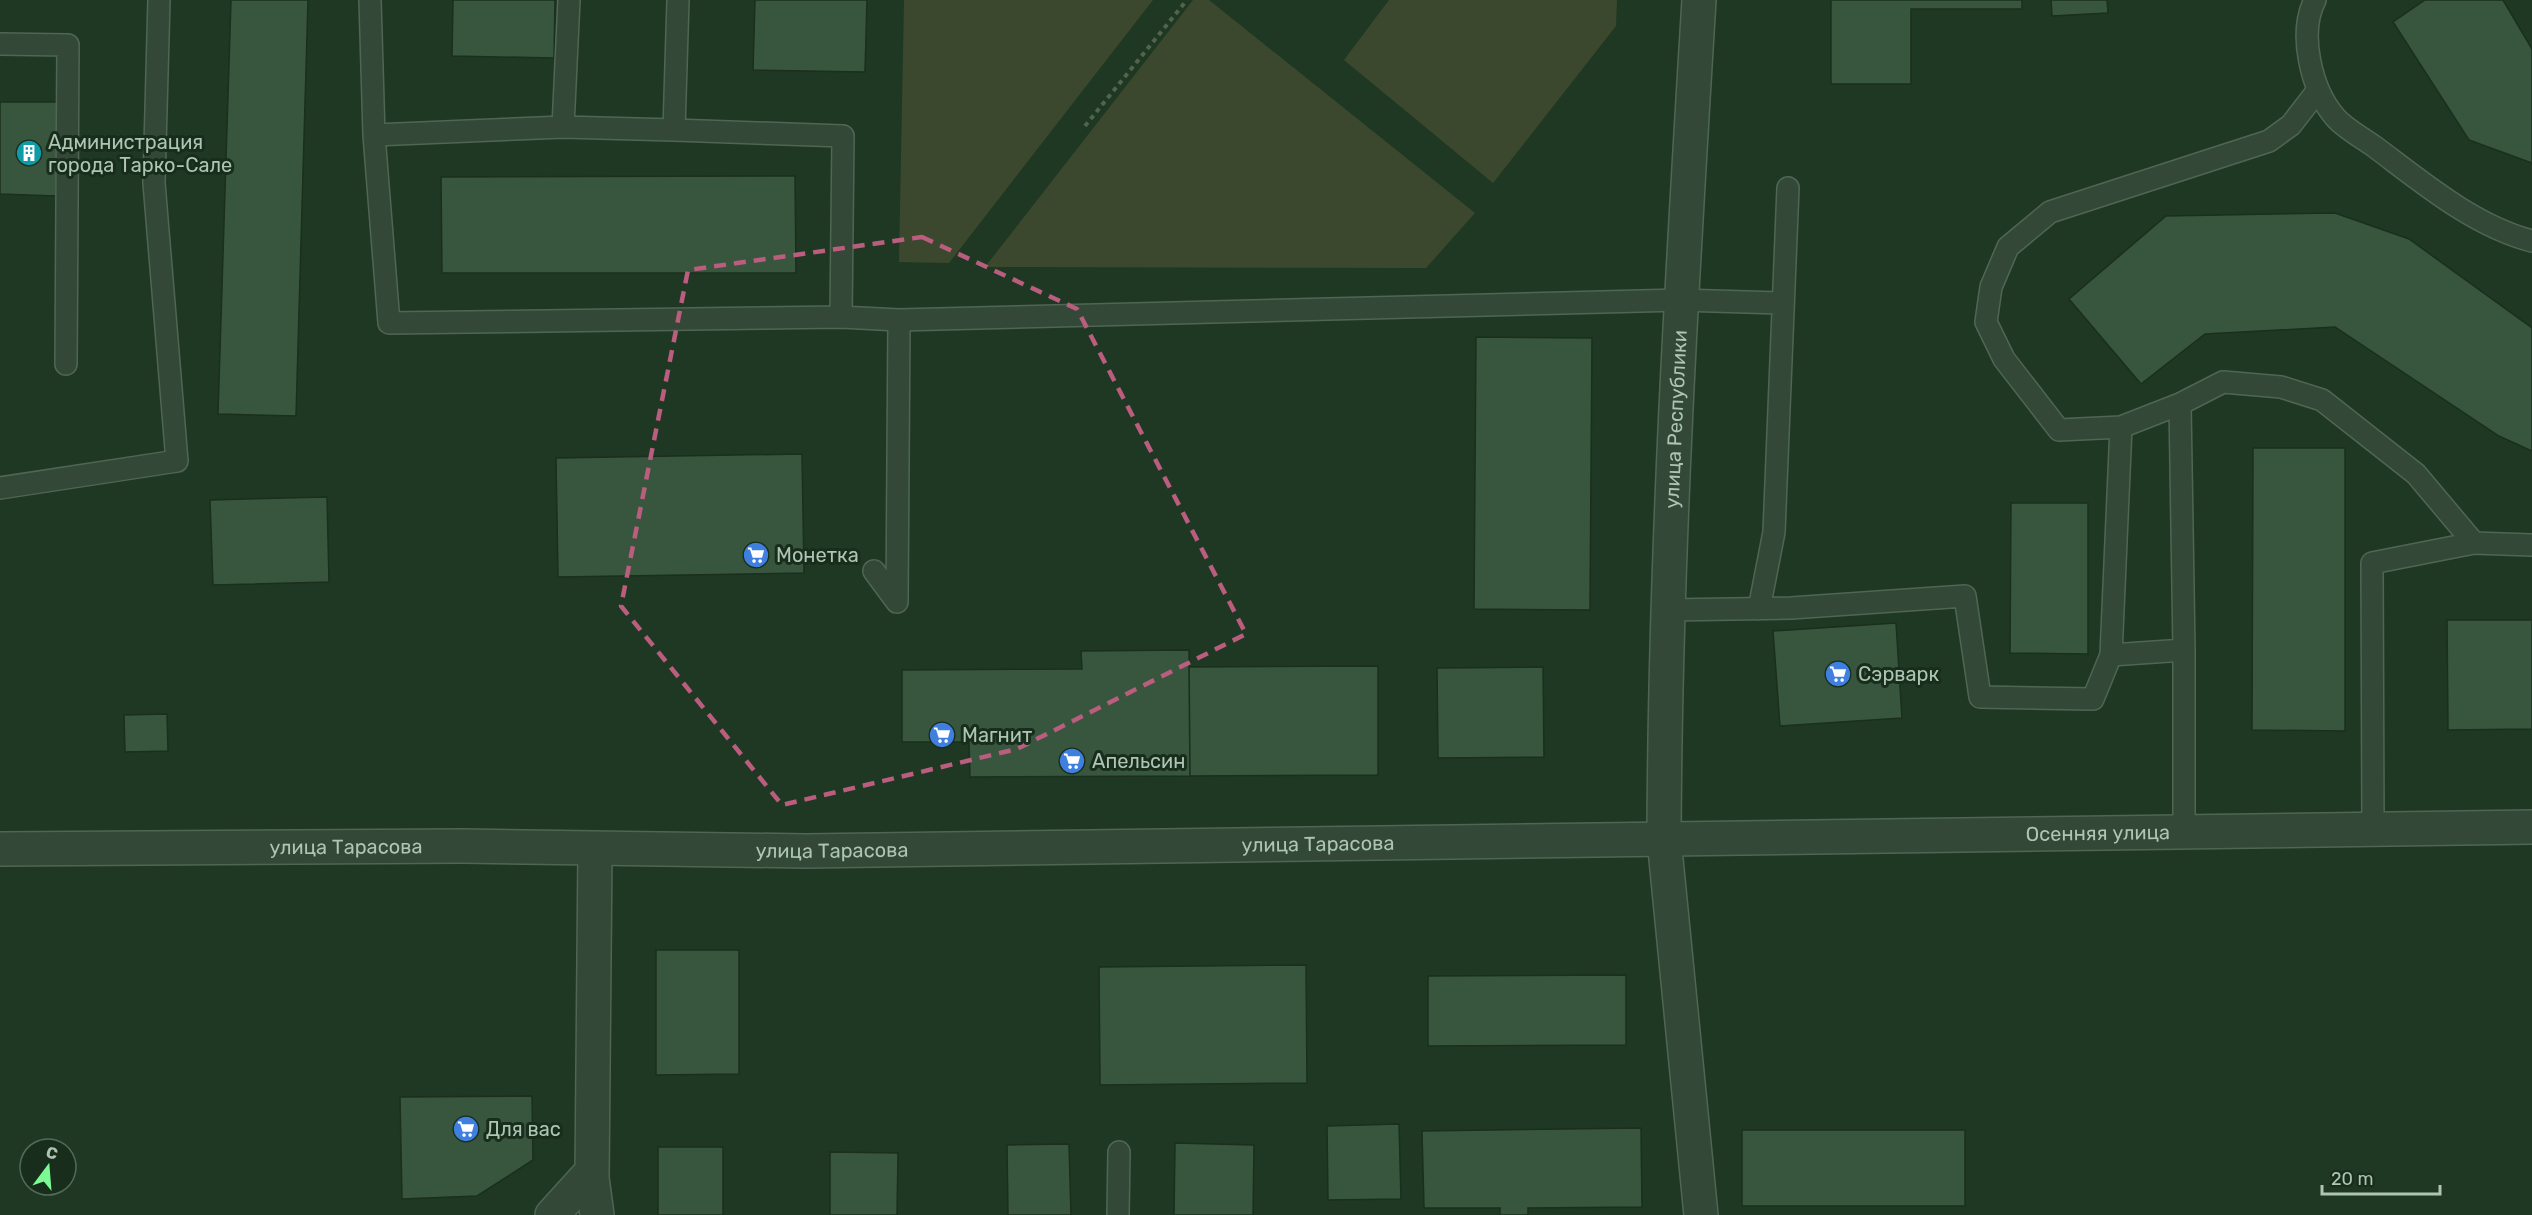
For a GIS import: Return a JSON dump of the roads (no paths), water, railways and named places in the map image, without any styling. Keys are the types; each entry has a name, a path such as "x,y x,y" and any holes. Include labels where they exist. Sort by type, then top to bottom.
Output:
{"street":[{"name":"улица Республики","path":"1699,0 1680,300 1668,610 1664,839 1701,1215"},
{"name":"Осенняя улица","path":"1664,839 2532,827"},
{"name":"улица Тарасова","path":"0,849 463,846 595,850 806,851 1664,839"},
{"path":"595,850 592,1171 597,1215"},
{"path":"552,1215 592,1171"}],"lane":[{"path":"0,488 177,461 154,183 159,0"},
{"path":"370,0 374,135 388,323 841,316 899,320 1680,300 1783,303"},
{"path":"563,127 568,0"},
{"path":"674,130 678,0"},
{"path":"2315,0 2310,10 2307,38 2318,90 2335,118 2432,189 2506,235 2532,241"},
{"path":"0,44 68,45 66,364"},
{"path":"2318,90 2291,125 2269,141 2050,212 2008,247 1991,287 1986,322 2004,359 2059,430 2121,427 2180,404 2223,381 2281,387 2322,400 2416,474 2474,543"},
{"path":"374,135 563,127 843,136 841,316"},
{"path":"1759,609 1774,532 1788,188"},
{"path":"874,571 897,602 899,320"},
{"path":"2180,404 2184,831"},
{"path":"1668,610 1759,609 1965,596 1980,697 2092,699 2111,655 2121,427"},
{"path":"2373,829 2372,564 2474,543 2532,545"},
{"path":"2111,655 2184,650"},
{"path":"1118,1215 1119,1152"}],"place":[{"name":"Администрация города Тарко-Сале","path":"29,153"},
{"name":"Монетка","path":"756,555"},
{"name":"Сэрварк","path":"1838,674"},
{"name":"Магнит","path":"942,735"},
{"name":"Апельсин","path":"1072,761"},
{"name":"Для вас","path":"466,1129"}]}
